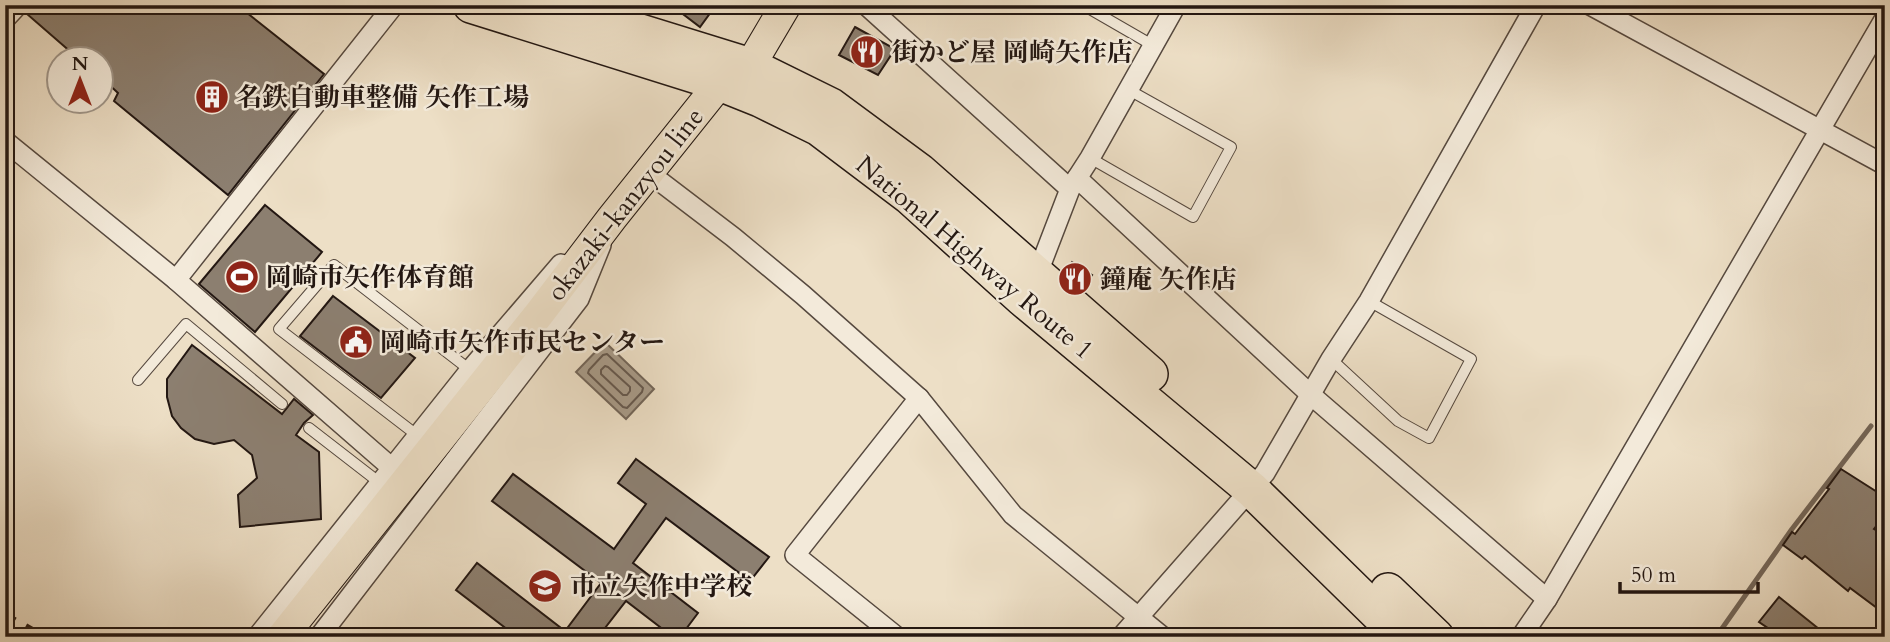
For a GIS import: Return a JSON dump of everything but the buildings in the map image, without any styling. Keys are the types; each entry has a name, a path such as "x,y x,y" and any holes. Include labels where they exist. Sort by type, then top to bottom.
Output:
{"highway":[{"name":"National Highway Route 1","path":"471,5 720,83 819,128 1030,287 1437,637"},
{"name":"National Highway Route 1","path":"553,5 750,66 831,106 919,171 1030,287"},
{"name":"National Highway Route 1","path":"1259,482 1402,637"}],"main road":[{"name":"okazaki-kanzyou line","path":"282,637 720,83 750,66 786,5"}],"street":[{"path":"5,19 18,5"},
{"path":"176,280 394,5"},
{"path":"866,5 1074,183 1311,395 1547,599"},
{"path":"1030,287 1074,183 1176,5"},
{"path":"1121,637 1259,482 1331,359 1369,301 1536,5"},
{"path":"1590,5 1885,165"},
{"path":"1521,637 1547,599 1885,18"},
{"path":"5,142 176,280 386,475"},
{"path":"649,173 803,295 919,398 1013,515 1163,637"},
{"path":"257,637 470,370 557,267 611,218"},
{"path":"319,637 579,299 611,218"},
{"path":"897,637 795,555 919,398"}],"lane":[{"path":"1083,5 1154,46"},
{"path":"1090,158 1193,217 1231,147 1129,90"},
{"path":"418,436 279,330 334,265 470,370"},
{"path":"1331,359 1398,421 1429,438 1472,359 1369,301"},
{"path":"138,380 186,324 282,404"},
{"path":"309,428 386,475"}],"water":[{"path":"605,342 654,389 626,419 576,372"}],"waterway":[{"path":"1881,413 1885,407"},
{"path":"1716,637 1792,529 1871,426"}],"railway":[{"path":"5,614 46,637"}],"place":[{"name":"街かど屋 岡崎矢作店","path":"867,52"},
{"name":"名鉄自動車整備 矢作工場","path":"212,97"},
{"name":"岡崎市矢作体育館","path":"242,277"},
{"name":"鐘庵 矢作店","path":"1075,279"},
{"name":"岡崎市矢作市民センター","path":"356,342"},
{"name":"市立矢作中学校","path":"545,586"}]}
